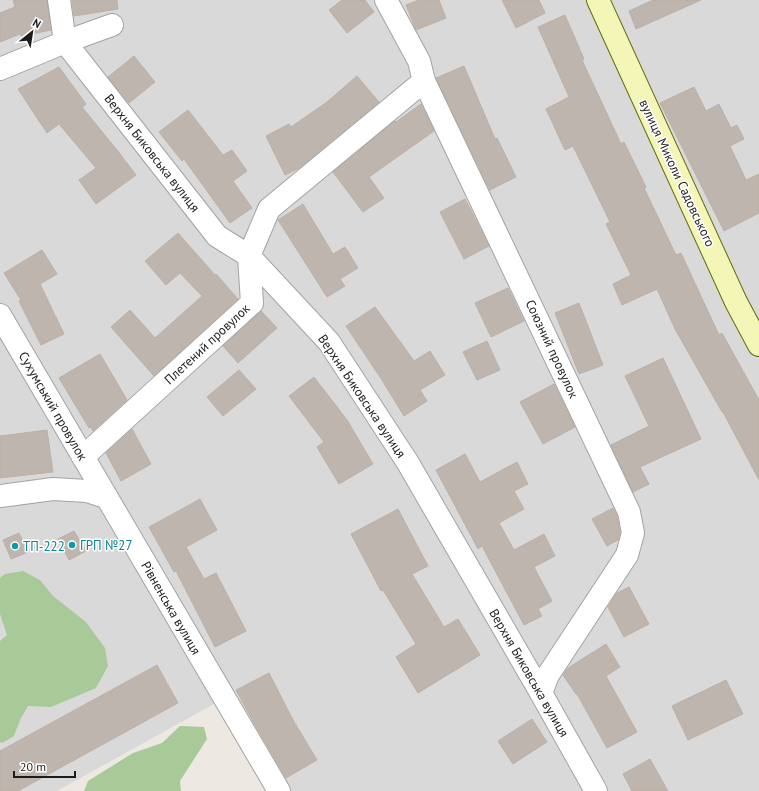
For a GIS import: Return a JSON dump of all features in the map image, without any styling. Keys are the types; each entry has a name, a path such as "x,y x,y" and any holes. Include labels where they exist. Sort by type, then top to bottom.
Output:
{"street":[{"name":"Верхня Биковська вулиця","path":"58,0 65,42 217,236 249,256 329,342 408,463 596,791"},
{"name":"Союзний провулок","path":"386,0 419,60 424,81 629,512 632,533 627,556 548,675 541,693"},
{"name":"вулиця Миколи Садовського","path":"598,0 736,302 759,345"},
{"path":"0,69 65,42 112,25"},
{"name":"Плетений провулок","path":"83,457 252,304 249,256 269,209 424,81"},
{"name":"Сухумський провулок","path":"0,315 106,496"},
{"path":"0,496 53,489 87,491 106,496"},
{"name":"Рівненська вулиця","path":"106,496 279,791"}],"shaded area":[{"path":"0,0 759,0 759,791 274,791 214,704 57,791 0,791"}],"green space":[{"path":"23,571 40,580 53,596 86,622 105,648 108,666 96,688 51,707 28,706 20,720 14,736 2,743 0,742 0,641 7,635 0,614 0,578 5,574"},
{"path":"180,726 204,727 207,739 180,781 181,791 84,791 88,781 133,753 162,743"}],"building":[{"path":"13,0 47,0 51,30 21,36 20,34 0,42 0,13 15,7"},
{"path":"72,0 117,0 118,9 74,16"},
{"path":"342,0 365,0 374,12 347,33 329,10"},
{"path":"419,0 439,0 446,18 416,30 406,5"},
{"path":"502,0 539,0 545,13 516,28"},
{"path":"653,0 701,0 636,29 629,11"},
{"path":"565,15 584,59 582,60 621,144 624,142 646,187 644,188 676,255 681,253 719,335 722,333 759,400 759,480 723,412 675,329 657,289 622,305 613,284 631,275 606,224 610,222 573,146 565,150 546,109 569,97 538,27"},
{"path":"134,56 155,82 129,103 108,77"},
{"path":"464,66 495,139 497,138 516,177 490,190 436,78"},
{"path":"59,67 86,104 82,107 136,175 96,204 79,180 96,168 59,124 47,133 18,89"},
{"path":"357,76 379,102 299,168 285,175 266,136 289,124 291,127 327,102"},
{"path":"694,87 706,111 719,104 731,128 737,125 744,139 730,146 746,180 759,174 759,213 724,231 660,103"},
{"path":"421,104 434,131 369,177 384,198 363,212 333,172 395,121 396,122"},
{"path":"188,110 223,155 232,150 247,171 233,181 252,208 230,223 184,159 182,161 159,132"},
{"path":"465,199 489,246 464,259 440,212"},
{"path":"303,204 333,254 345,247 358,268 340,279 345,286 327,297 278,220"},
{"path":"178,233 238,299 154,376 111,327 130,310 155,338 202,296 180,273 166,285 145,261"},
{"path":"42,250 57,274 40,284 64,334 41,345 19,301 21,300 4,273"},
{"path":"508,288 524,321 491,337 475,303"},
{"path":"579,303 603,365 579,374 555,313"},
{"path":"375,307 414,361 430,351 445,375 420,390 427,401 404,416 346,326"},
{"path":"261,311 277,328 238,363 223,346"},
{"path":"487,341 500,370 477,380 463,352"},
{"path":"100,354 127,400 93,431 91,427 89,428 59,378"},
{"path":"663,358 701,439 640,467 649,484 633,492 611,445 649,426 625,376"},
{"path":"239,370 256,389 223,416 207,397"},
{"path":"314,377 347,420 373,464 339,484 317,447 324,442 289,396"},
{"path":"554,384 575,427 543,444 520,402"},
{"path":"132,429 151,464 121,481 106,453"},
{"path":"47,430 53,472 0,478 0,436"},
{"path":"465,454 480,482 517,462 528,484 514,491 524,509 499,523 514,550 544,534 555,556 534,567 552,601 538,609 542,616 524,625 482,546 478,549 436,470"},
{"path":"200,499 217,530 186,547 204,579 216,573 246,631 215,647 176,571 174,572 149,527"},
{"path":"613,508 617,516 620,532 618,540 607,546 592,519"},
{"path":"398,509 428,566 412,574 444,627 458,619 480,655 418,693 396,657 416,644 383,590 381,591 351,534"},
{"name":"ГРП №27","path":"74,531 86,551 69,560 58,539"},
{"name":"ТП-222","path":"19,533 28,552 11,559 3,540"},
{"path":"629,587 649,624 624,637 608,607 617,593"},
{"path":"606,644 620,667 606,676 637,732 607,748 577,694 563,675 568,668"},
{"path":"157,665 178,703 18,791 0,791 0,751"},
{"path":"269,673 293,720 317,760 286,778 236,690"},
{"path":"726,680 743,714 688,740 672,706"},
{"path":"532,719 547,742 513,764 498,741"},
{"path":"650,759 668,791 632,791 623,774"}],"place":[{"name":"ГРП №27","path":"72,545"},
{"name":"ТП-222","path":"15,546"}]}
